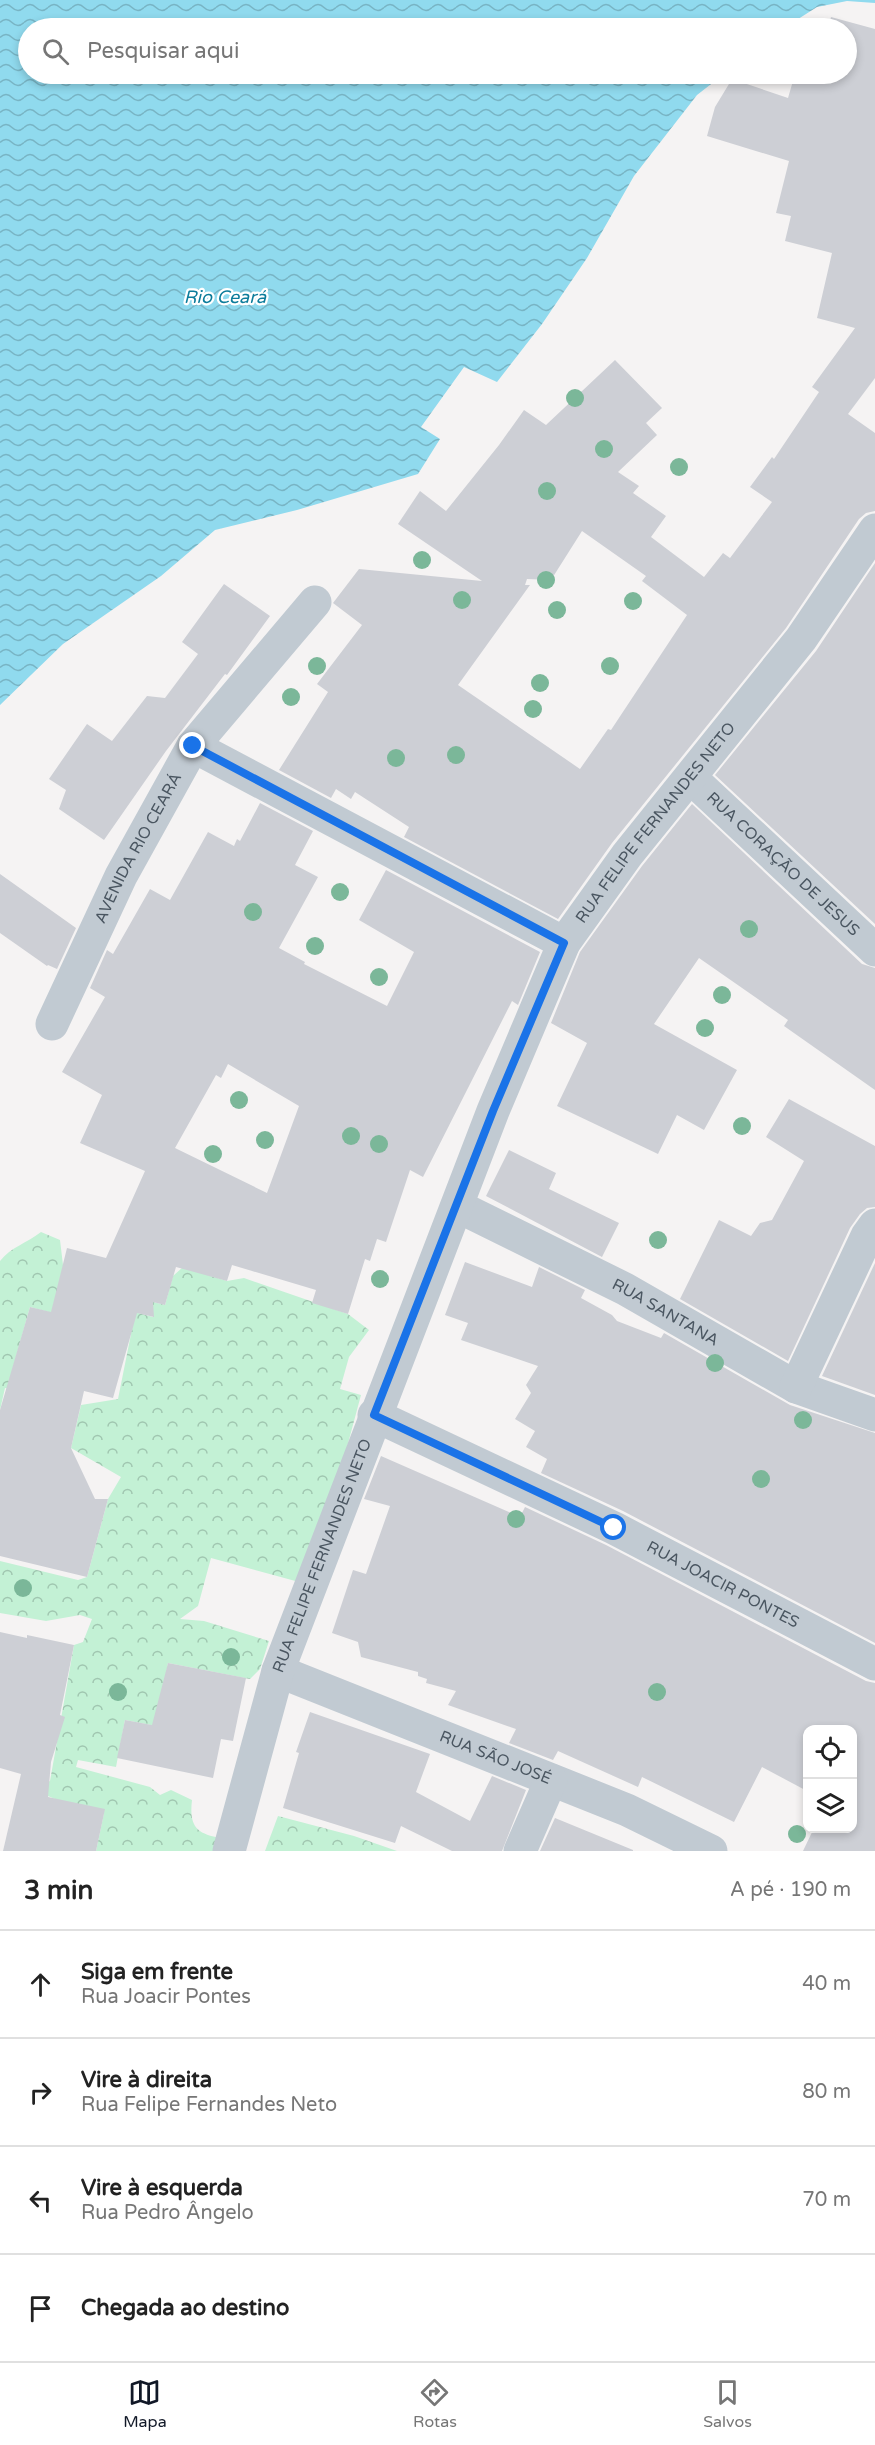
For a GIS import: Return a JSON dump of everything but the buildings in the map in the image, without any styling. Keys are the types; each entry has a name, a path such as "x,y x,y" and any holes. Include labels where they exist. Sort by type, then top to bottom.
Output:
{"street":[{"name":"RUA FELIPE FERNANDES NETO","path":"229,1851 278,1671 374,1415 493,1111 564,943 627,855 801,639 875,530"},
{"name":"AVENIDA RIO CEARÁ","path":"52,1024 121,876 193,746 315,602"},
{"path":"193,746 564,943"},
{"name":"RUA CORAÇÃO DE JESUS","path":"691,778 875,950"},
{"name":"RUA SANTANA","path":"457,1206 625,1289 796,1387 875,1414"},
{"path":"796,1387 867,1236 875,1225"},
{"name":"RUA JOACIR PONTES","path":"374,1415 614,1528 875,1664"},
{"name":"RUA SÃO JOSÉ","path":"278,1671 627,1810 711,1851"},
{"path":"519,1851 551,1780"}],"green space":[{"path":"41,1232 60,1240 63,1265 75,1296 153,1317 153,1302 165,1305 173,1276 183,1267 227,1281 244,1278 348,1314 369,1330 349,1357 340,1389 361,1395 310,1585 211,1558 198,1606 180,1619 204,1621 269,1641 260,1669 250,1679 168,1663 156,1726 125,1720 116,1767 78,1760 76,1767 150,1787 160,1795 171,1790 192,1800 192,1816 196,1827 206,1834 221,1838 229,1851 96,1851 104,1813 75,1807 33,1790 50,1781 74,1645 83,1642 92,1619 80,1615 46,1621 0,1613 0,1561 78,1580 87,1577 108,1499 121,1477 71,1448 81,1405 118,1399 131,1334 30,1307 12,1371 17,1390 5,1388 0,1410 0,1261 9,1252"},
{"path":"278,1816 354,1836 397,1851 265,1851"}],"water":[{"name":"Rio Ceará","path":"0,0 875,0 875,3 847,1 817,7 800,18 18,18 18,84 711,84 697,95 634,176 587,258 542,324 497,382 464,367 421,427 440,439 418,474 297,510 215,530 161,576 63,644 0,705"}],"route":[{"path":"193,746 564,943 493,1111 374,1415 614,1528"}]}
